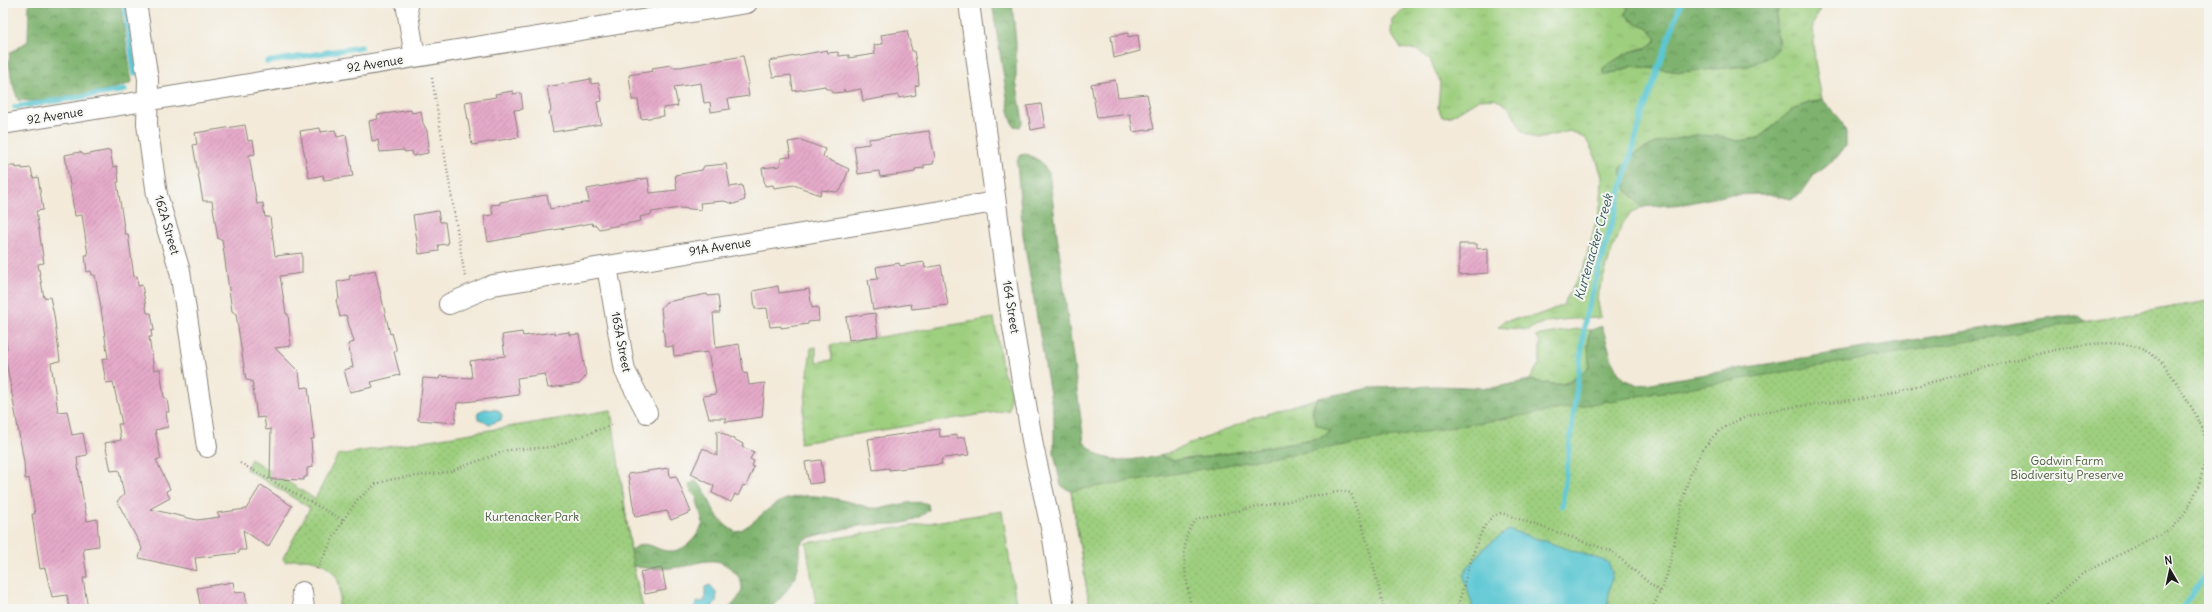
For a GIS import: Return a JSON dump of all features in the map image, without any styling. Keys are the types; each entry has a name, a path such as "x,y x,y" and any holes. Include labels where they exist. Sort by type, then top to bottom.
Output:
{"street":[{"name":"162A Street","path":"136,3 148,79 147,124 157,195 180,271 207,447"},
{"path":"406,3 415,57"},
{"name":"92 Avenue","path":"3,124 747,3"},
{"name":"164 Street","path":"969,3 995,202 1030,430 1052,532 1064,609"},
{"name":"91A Avenue","path":"449,304 493,285 995,202"},
{"name":"163A Street","path":"607,266 624,371 647,413"}],"path":[{"path":"432,78 465,278"},
{"path":"1652,609 1668,571 1686,488 1691,474 1702,450 1718,432 1732,423 1766,412 1864,398 2002,364 2026,356 2109,343 2136,347 2157,358 2167,369 2202,427 2207,448 2206,460 2193,499 2184,516 2170,529 2083,573 2042,609"},
{"path":"317,569 343,520 363,493 384,482 412,476 448,472 508,450 553,447 614,424"},
{"path":"240,463 343,520"},
{"path":"1191,609 1184,554 1187,533 1192,523 1199,518 1348,491 1351,494 1368,544 1384,609"},
{"path":"1457,609 1469,566 1489,520 1501,514 1611,551 1660,592"}],"green space":[{"path":"29,3 120,3 132,82 115,88 69,97 34,101 18,100 12,82 9,62 10,53 28,41"},
{"path":"992,3 1012,3 1016,42 1016,81 1023,121 1020,127 1014,126 1010,116"},
{"path":"1412,3 1632,3 1627,7 1630,20 1651,28 1657,38 1648,47 1634,51 1627,55 1607,75 1633,66 1681,72 1779,41 1776,31 1776,22 1780,3 1824,3 1813,24 1815,62 1822,99 1808,103 1776,123 1759,138 1738,141 1717,136 1627,190 1642,207 1630,214 1623,223 1612,250 1597,298 1601,318 1552,321 1535,326 1529,330 1498,327 1504,321 1535,316 1562,306 1583,270 1601,203 1602,177 1596,158 1586,139 1570,131 1537,139 1523,132 1510,108 1495,98 1479,99 1451,116 1442,117 1438,107 1440,82 1430,60 1418,50 1401,48 1391,34 1392,19"},
{"path":"1632,3 1780,3 1776,23 1778,49 1769,57 1748,66 1681,72 1633,66 1607,75 1603,73 1603,68 1630,52 1649,47 1655,43 1657,39 1649,29 1633,20 1625,13"},
{"path":"1822,99 1841,120 1846,133 1846,146 1837,157 1814,175 1801,194 1791,199 1769,194 1727,195 1685,204 1642,207 1627,190 1620,169 1636,153 1656,143 1695,135 1717,136 1738,141 1759,138 1794,108"},
{"path":"1027,154 1040,161 1049,173 1084,443 1100,456 1119,461 1160,456 1173,460 1207,457 1319,438 1331,431 1316,424 1313,411 1314,405 1318,398 1371,388 1436,386 1492,388 1530,380 1555,385 1569,383 1589,367 1588,338 1591,330 1602,326 1613,363 1623,379 1639,385 2059,316 2079,316 2087,322 2209,301 1090,609 1071,491 1061,486 1054,453 1054,418 1023,235 1017,162 1020,155"},
{"name":"Godwin Farm Biodiversity Preserve","path":"2209,301 2209,609 1090,609 1071,491"},
{"path":"994,318 1003,372 1011,388 1009,410 800,443 811,348 816,347 816,362 832,360 831,345"},
{"path":"1577,329 1591,330 1588,338 1589,367 1573,379 1562,384 1530,380 1540,362 1540,341 1535,336"},
{"path":"1318,398 1313,405 1312,413 1331,431 1319,438 1207,457 1173,460 1160,456 1254,418"},
{"name":"Kurtenacker Park","path":"611,410 633,566 643,609 337,609 340,596 339,584 335,575 329,568 320,562 298,559 285,562 283,558 310,508 246,469 251,459 315,499 338,455"},
{"path":"617,469 621,479 631,551 638,546 645,544 667,551 674,551 686,546 692,541 703,523 696,497 691,492 689,485 695,481 705,492 720,520 736,532 749,525 772,506 784,500 801,496 827,497 871,508 914,502 928,504 929,510 920,517 903,523 859,526 805,539 800,545 799,564 793,580 783,595 770,609 728,609 740,595 742,584 734,571 729,567 720,562 712,561 686,566 653,569 633,566 643,609 402,609"},
{"path":"1002,511 1017,609 817,609 806,543"}],"water":[{"path":"485,409 498,410 502,415 501,420 490,424 478,419 478,412"},
{"path":"1510,530 1608,562 1612,572 1607,609 1473,609 1464,576 1466,568 1473,563 1483,549"},
{"path":"710,585 717,593 716,602 711,609 694,609 696,603 705,601 705,587"}],"building":[{"path":"907,31 912,51 914,51 918,73 919,85 915,86 916,95 899,98 898,95 863,101 861,89 845,92 844,89 844,92 832,93 831,89 826,89 825,86 793,91 791,75 773,77 769,61 827,50 828,53 838,52 839,56 849,55 849,58 875,54 874,45 883,44 881,35"},
{"path":"1128,33 1128,37 1138,35 1140,51 1114,58 1111,36"},
{"path":"743,56 749,84 747,84 749,96 728,99 730,109 711,112 710,102 704,103 701,83 674,87 678,106 663,108 664,116 641,119 638,100 632,100 629,75 653,71 652,68 671,65 672,67 680,67"},
{"path":"591,79 591,84 599,83 602,101 597,102 601,124 553,132 549,112 551,111 547,87"},
{"path":"1115,80 1118,97 1147,94 1154,129 1133,132 1130,114 1097,118 1091,84"},
{"path":"513,91 513,94 521,93 523,109 514,110 519,137 472,145 465,102 496,97 495,94"},
{"path":"1041,104 1045,127 1031,130 1027,106"},
{"path":"411,110 412,113 421,111 423,123 427,131 429,146 427,146 428,153 413,156 412,151 405,152 404,150 380,152 378,140 372,141 369,121 378,119 377,115"},
{"path":"245,125 248,141 253,140 255,154 249,155 257,204 263,203 265,217 270,217 275,256 302,253 302,273 280,276 286,314 288,314 291,346 275,348 299,372 301,388 308,387 314,439 311,439 313,467 307,468 307,477 304,477 304,480 270,479 271,429 266,430 264,417 257,418 252,381 246,380 236,314 232,311 222,239 218,239 212,201 203,201 193,145 197,144 195,133"},
{"path":"320,128 321,132 335,130 337,137 346,135 353,176 324,180 323,175 309,178 300,131"},
{"path":"929,131 935,157 933,164 924,165 924,168 915,169 915,172 880,177 879,171 858,174 854,146 869,144 869,139"},
{"path":"801,140 825,149 823,157 849,169 841,190 836,192 822,190 820,195 794,185 774,188 773,185 765,186 762,168 780,166 781,158 791,157 788,142"},
{"path":"110,150 113,167 117,166 119,182 117,182 125,234 128,234 134,277 137,276 138,286 142,285 147,313 151,313 154,330 151,331 152,337 149,337 154,370 160,369 164,397 167,399 169,412 166,412 168,427 155,430 161,459 156,460 170,489 166,491 170,498 150,509 197,520 220,517 217,513 246,509 261,485 292,506 268,547 243,530 246,550 239,550 239,553 195,558 197,571 139,558 142,548 117,501 124,495 119,470 111,471 105,443 121,440 118,424 122,424 113,382 106,383 102,359 108,358 100,302 95,275 92,275 91,271 87,272 85,255 88,255 82,215 75,216 65,155 80,152 84,155"},
{"path":"726,164 730,187 742,185 745,200 734,204 724,201 700,203 701,210 681,208 651,212 652,214 640,217 641,221 599,229 596,225 593,226 592,223 488,242 484,216 493,215 491,205 500,204 500,202 547,195 550,209 589,202 587,189 648,178 650,193 677,190 675,175 702,170 704,166"},
{"path":"3,166 16,166 16,168 22,167 22,169 31,168 33,178 38,177 43,210 36,211 44,263 38,264 44,298 50,297 54,315 60,361 51,363 58,412 67,411 72,435 83,433 87,455 77,457 79,474 87,521 97,519 99,546 83,548 87,577 83,578 88,609 69,609 67,595 52,597 45,568 40,569 32,514 35,514 29,478 25,479 24,462 4,349 7,349 3,319"},
{"path":"438,211 440,222 445,222 448,244 438,245 439,251 419,254 413,215"},
{"path":"1459,244 1477,244 1477,249 1488,248 1488,273 1459,275"},
{"path":"924,262 925,268 941,265 948,305 912,309 911,304 873,310 868,280 878,279 876,267 899,263 900,266"},
{"path":"375,270 390,334 392,333 397,351 394,352 400,375 371,382 373,387 350,392 344,370 353,367 348,344 354,342 346,315 340,317 336,300 339,299 337,282 350,279 349,276"},
{"path":"778,286 779,293 809,289 812,308 818,307 819,321 781,328 781,326 770,327 767,308 755,309 753,291"},
{"path":"707,294 708,296 718,295 720,313 713,313 716,348 739,344 744,374 747,373 749,385 765,383 762,417 725,422 727,418 709,418 703,396 716,394 708,352 674,356 673,346 667,347 665,345 661,308 666,302"},
{"path":"875,313 878,336 849,340 846,317"},
{"path":"522,332 523,336 555,332 555,334 569,332 569,335 579,334 586,376 579,384 548,388 545,374 517,378 519,395 457,403 455,423 418,420 423,378 439,379 440,376 472,378 470,361 505,356 502,335"},
{"path":"939,429 940,437 957,435 957,438 965,437 969,455 944,458 941,460 942,464 889,470 889,468 873,470 868,439"},
{"path":"717,430 743,444 742,447 754,452 750,459 754,461 752,466 754,467 746,486 743,485 738,496 735,494 731,502 712,493 714,486 691,474 703,448 717,456"},
{"path":"821,460 824,482 809,484 805,462"},
{"path":"669,468 670,477 676,476 691,512 671,520 667,511 635,517 628,474"},
{"path":"662,568 666,590 645,594 640,572"},
{"path":"233,582 235,593 245,592 248,609 201,609 197,588"}],"waterway":[{"path":"124,3 135,73"},
{"name":"Kurtenacker Creek","path":"1562,506 1586,314 1643,113 1681,3"},
{"path":"267,62 361,47"},
{"path":"15,107 125,90"},
{"path":"2182,609 2209,568"}]}
